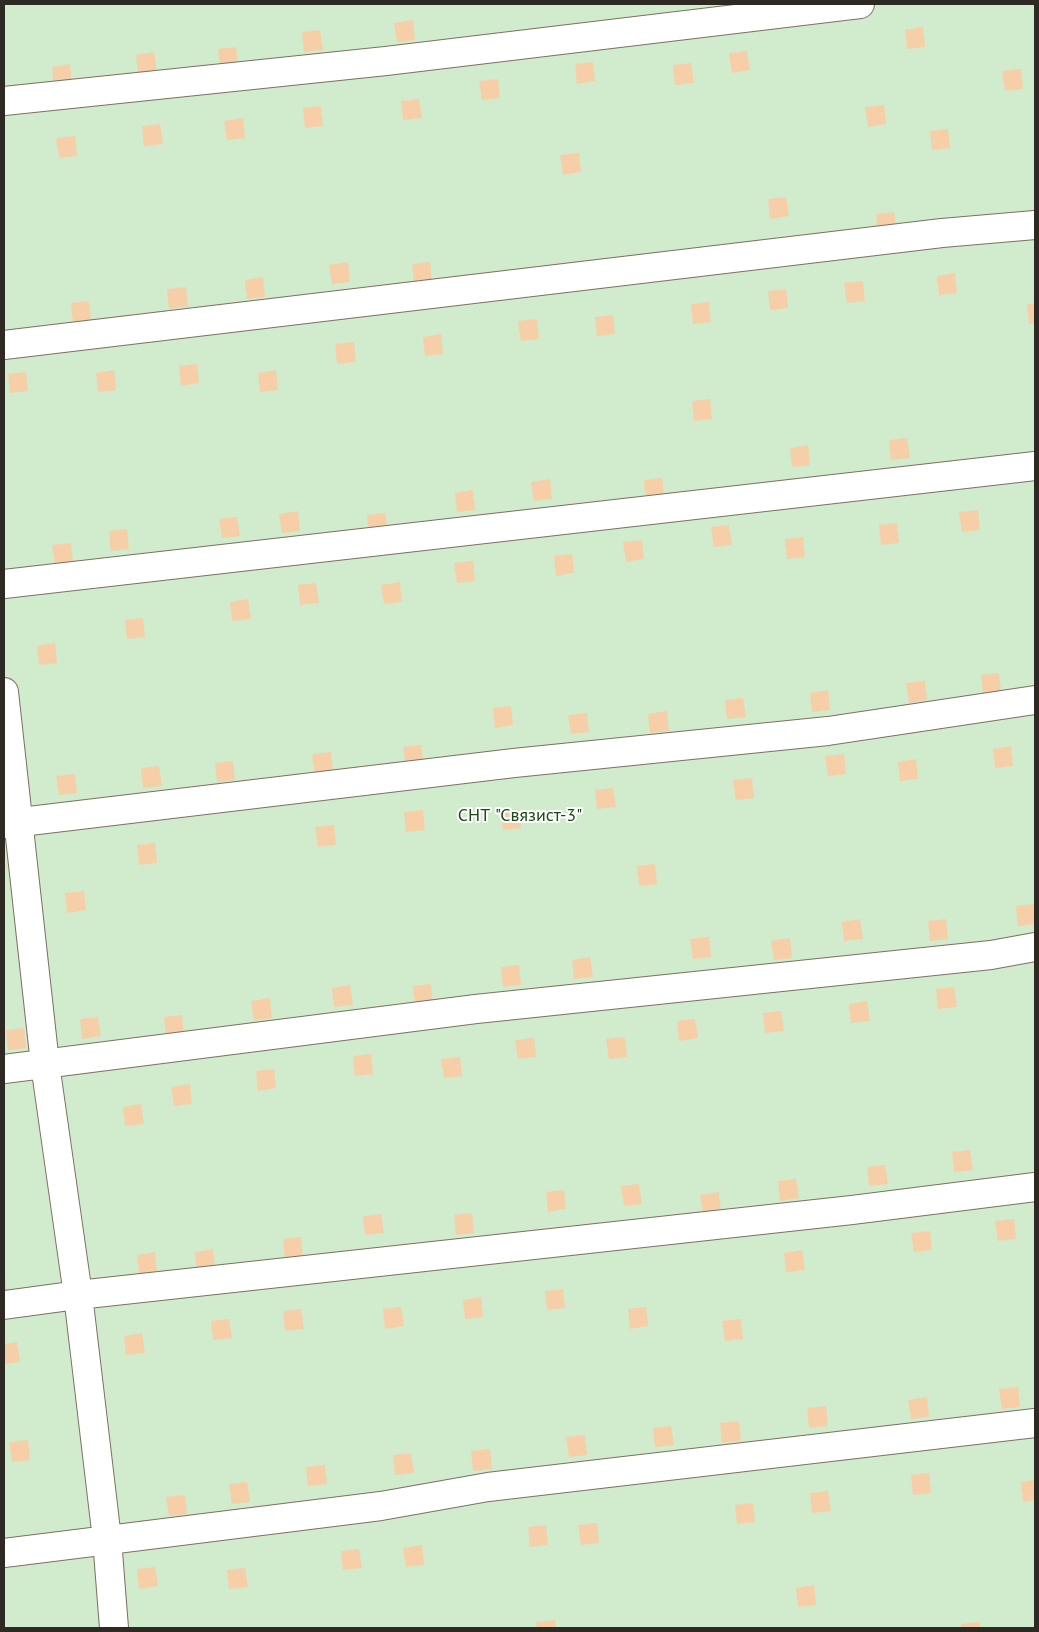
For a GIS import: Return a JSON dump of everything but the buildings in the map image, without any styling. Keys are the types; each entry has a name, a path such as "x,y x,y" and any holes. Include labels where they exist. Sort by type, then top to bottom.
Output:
{"lane":[{"path":"4,101 386,61 860,4"},
{"path":"4,345 942,233 1035,225"},
{"path":"4,584 1035,466"},
{"path":"4,692 11,823 78,1295 107,1540 114,1628"},
{"path":"11,823 514,763 828,731 1035,700"},
{"path":"4,1069 476,1009 991,955 1035,947"},
{"path":"4,1305 78,1295 852,1210 1035,1187"},
{"path":"4,1553 381,1506 498,1486 1035,1423"}],"green space":[{"name":"СНТ \"Связист-3\"","path":"4,4 1035,4 1035,1628 4,1628"}]}
